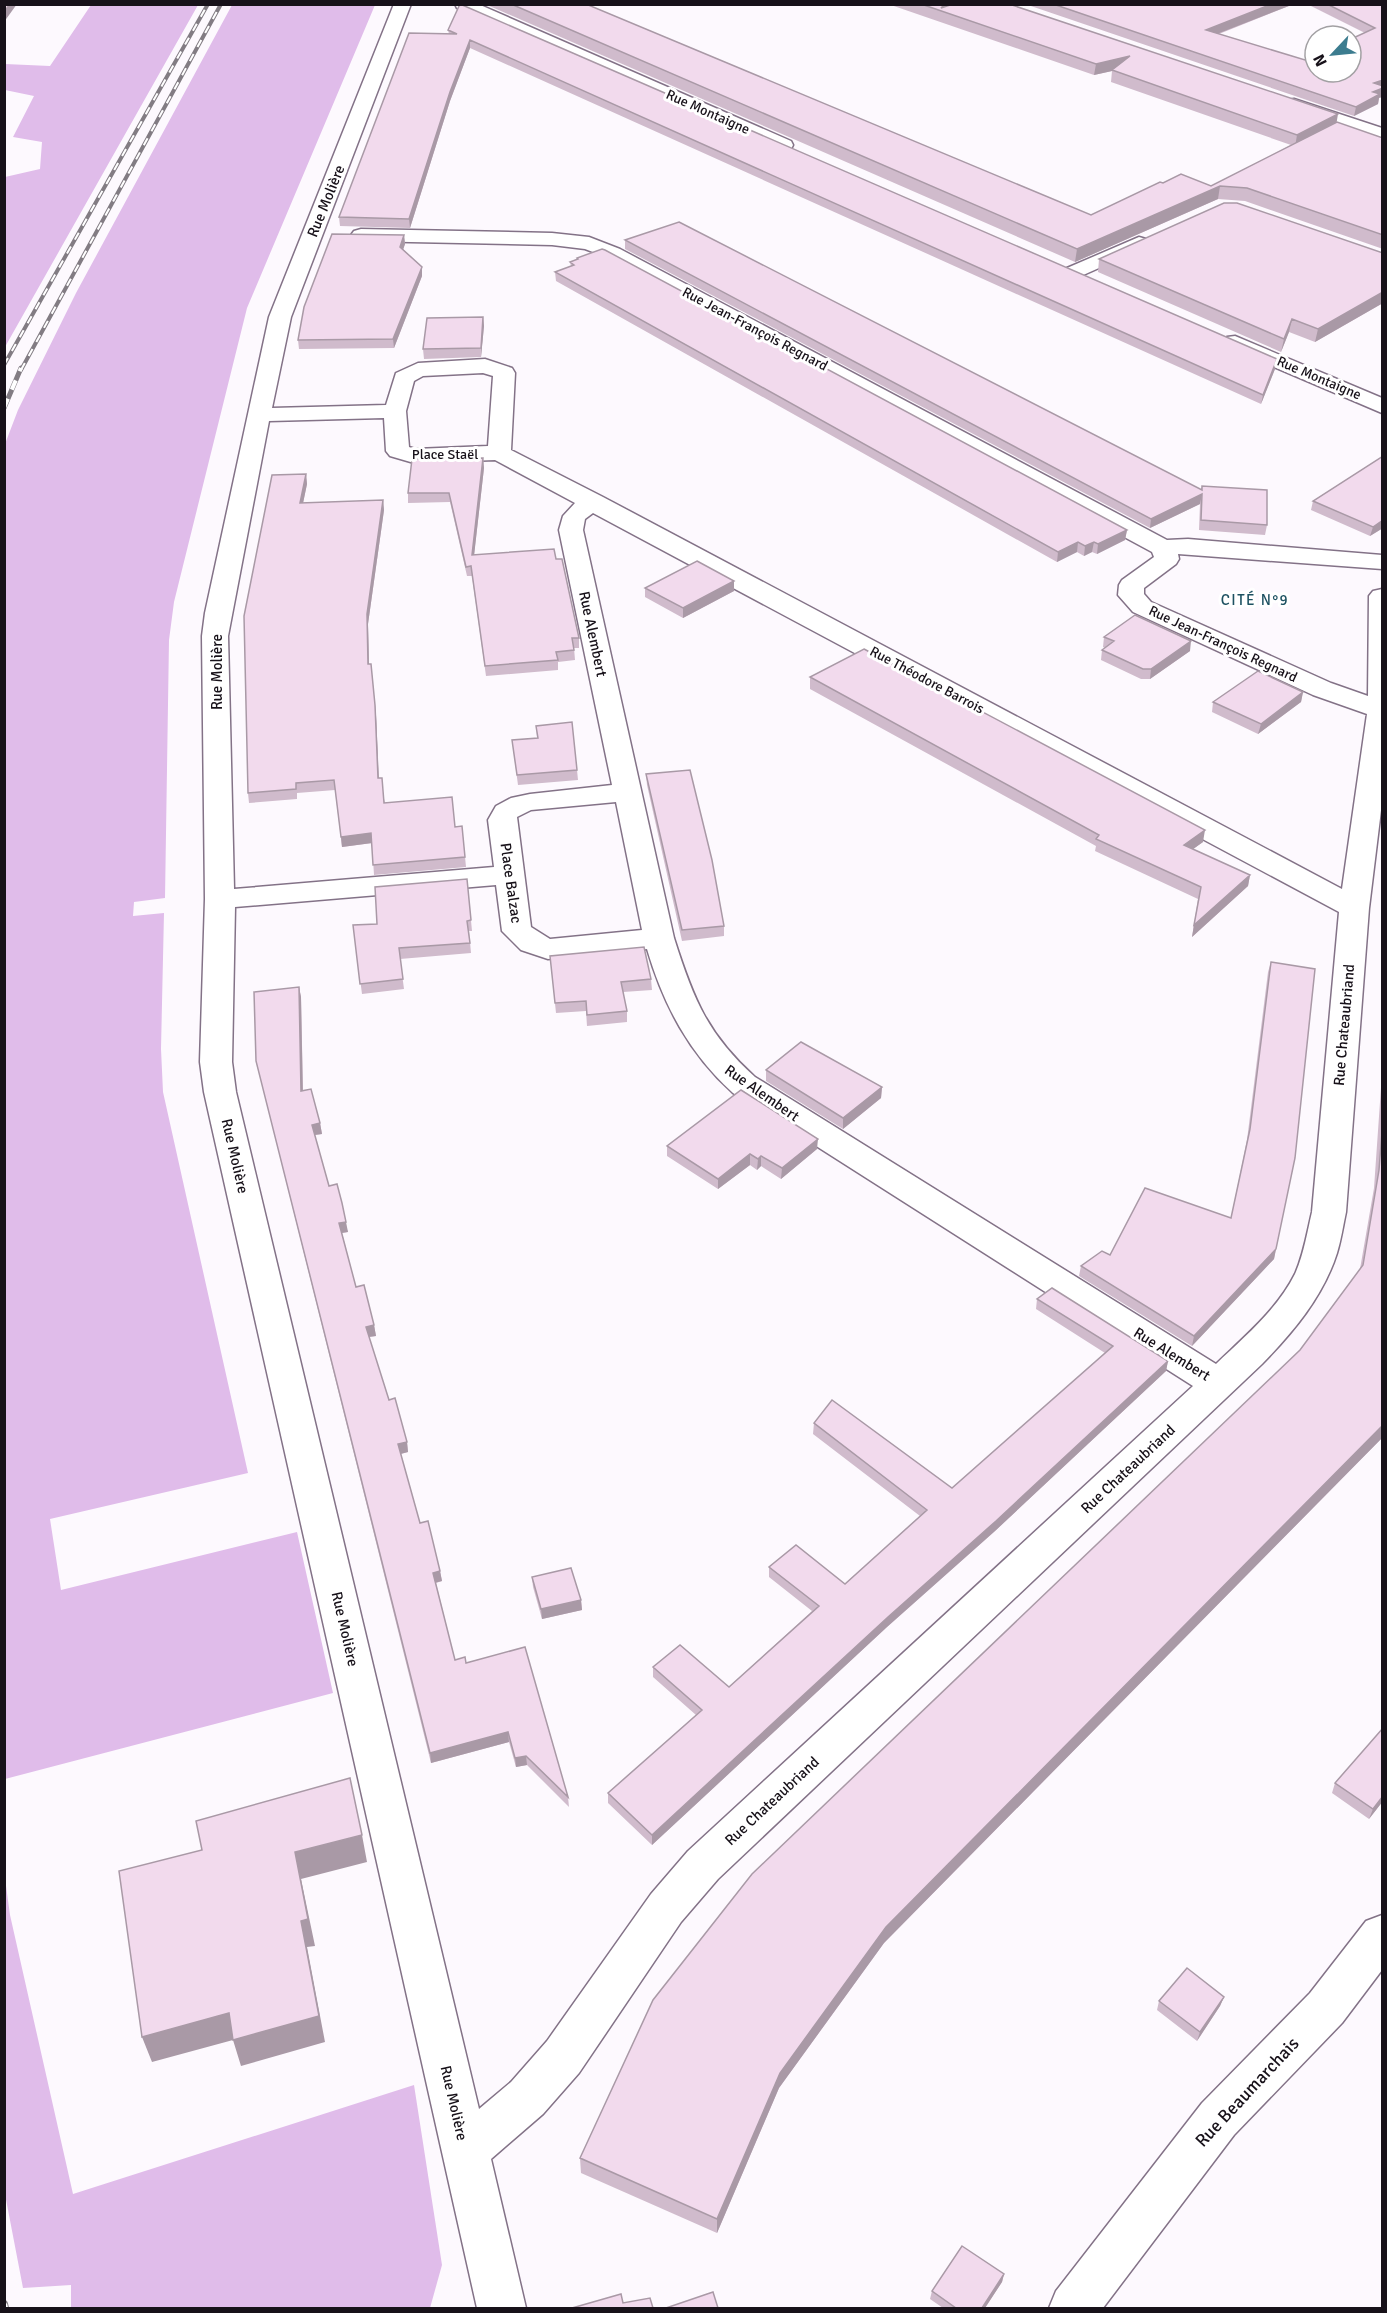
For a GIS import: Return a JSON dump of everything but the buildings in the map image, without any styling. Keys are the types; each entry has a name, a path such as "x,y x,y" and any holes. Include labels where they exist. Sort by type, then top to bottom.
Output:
{"street":[{"name":"Rue Molière","path":"403,4 329,235 280,317 218,613 215,636 219,899 216,1062 220,1092 502,2308"},
{"name":"Rue Montaigne","path":"463,4 801,153"},
{"path":"1281,100 1383,134"},
{"name":"Rue Jean-François Regnard","path":"329,235 552,239 589,243 613,253 1163,548 1167,559 1131,585 1131,595 1142,607 1322,689 1381,710"},
{"path":"1074,272 1156,235"},
{"path":"1053,263 1096,282"},
{"name":"Rue Montaigne","path":"1217,334 1383,406"},
{"name":"Place Staël","path":"485,366 504,373 499,453 414,456 398,451 395,411 404,378 418,370 485,366"},
{"path":"260,415 395,411"},
{"name":"Rue Théodore Barrois","path":"499,453 1365,897"},
{"name":"Rue Alembert","path":"595,502 574,515 570,522 571,530 659,938 669,973 693,1027 705,1047 744,1085 1219,1384"},
{"path":"1163,548 1188,546 1383,562"},
{"name":"Rue Chateaubriand","path":"465,2150 527,2098 563,2057 666,1908 703,1865 1219,1384 1274,1329 1302,1293 1320,1254 1329,1212 1365,897 1381,710 1383,596"},
{"name":"Place Balzac","path":"627,792 530,802 511,808 504,813 502,820 517,931 523,938 548,949 659,938"},
{"path":"219,899 511,875"},
{"name":"Rue Beaumarchais","path":"1073,2308 1218,2119 1326,2008 1383,1936"}],"shaded area":[{"path":"91,5 198,5 5,347 5,177 40,169 42,142 13,137 34,96 5,90 5,64 50,66"},
{"path":"232,5 375,5 247,308 174,602 169,640 165,898 134,902 133,916 164,913 161,1049 163,1092 248,1473 50,1519 61,1590 297,1532 333,1693 5,1779 5,444 18,410 76,293"},
{"path":"4,1871 10,1915 73,2194 414,2085 442,2265 430,2308 71,2308 71,2285 23,2288 4,2189"}],"railway":[{"path":"4,365 208,4"},
{"path":"21,370 221,4"},
{"path":"4,408 21,368"},
{"path":"4,2304 5,2308"}],"district":[{"name":"CITÉ N°9","path":"1255,600"}]}
